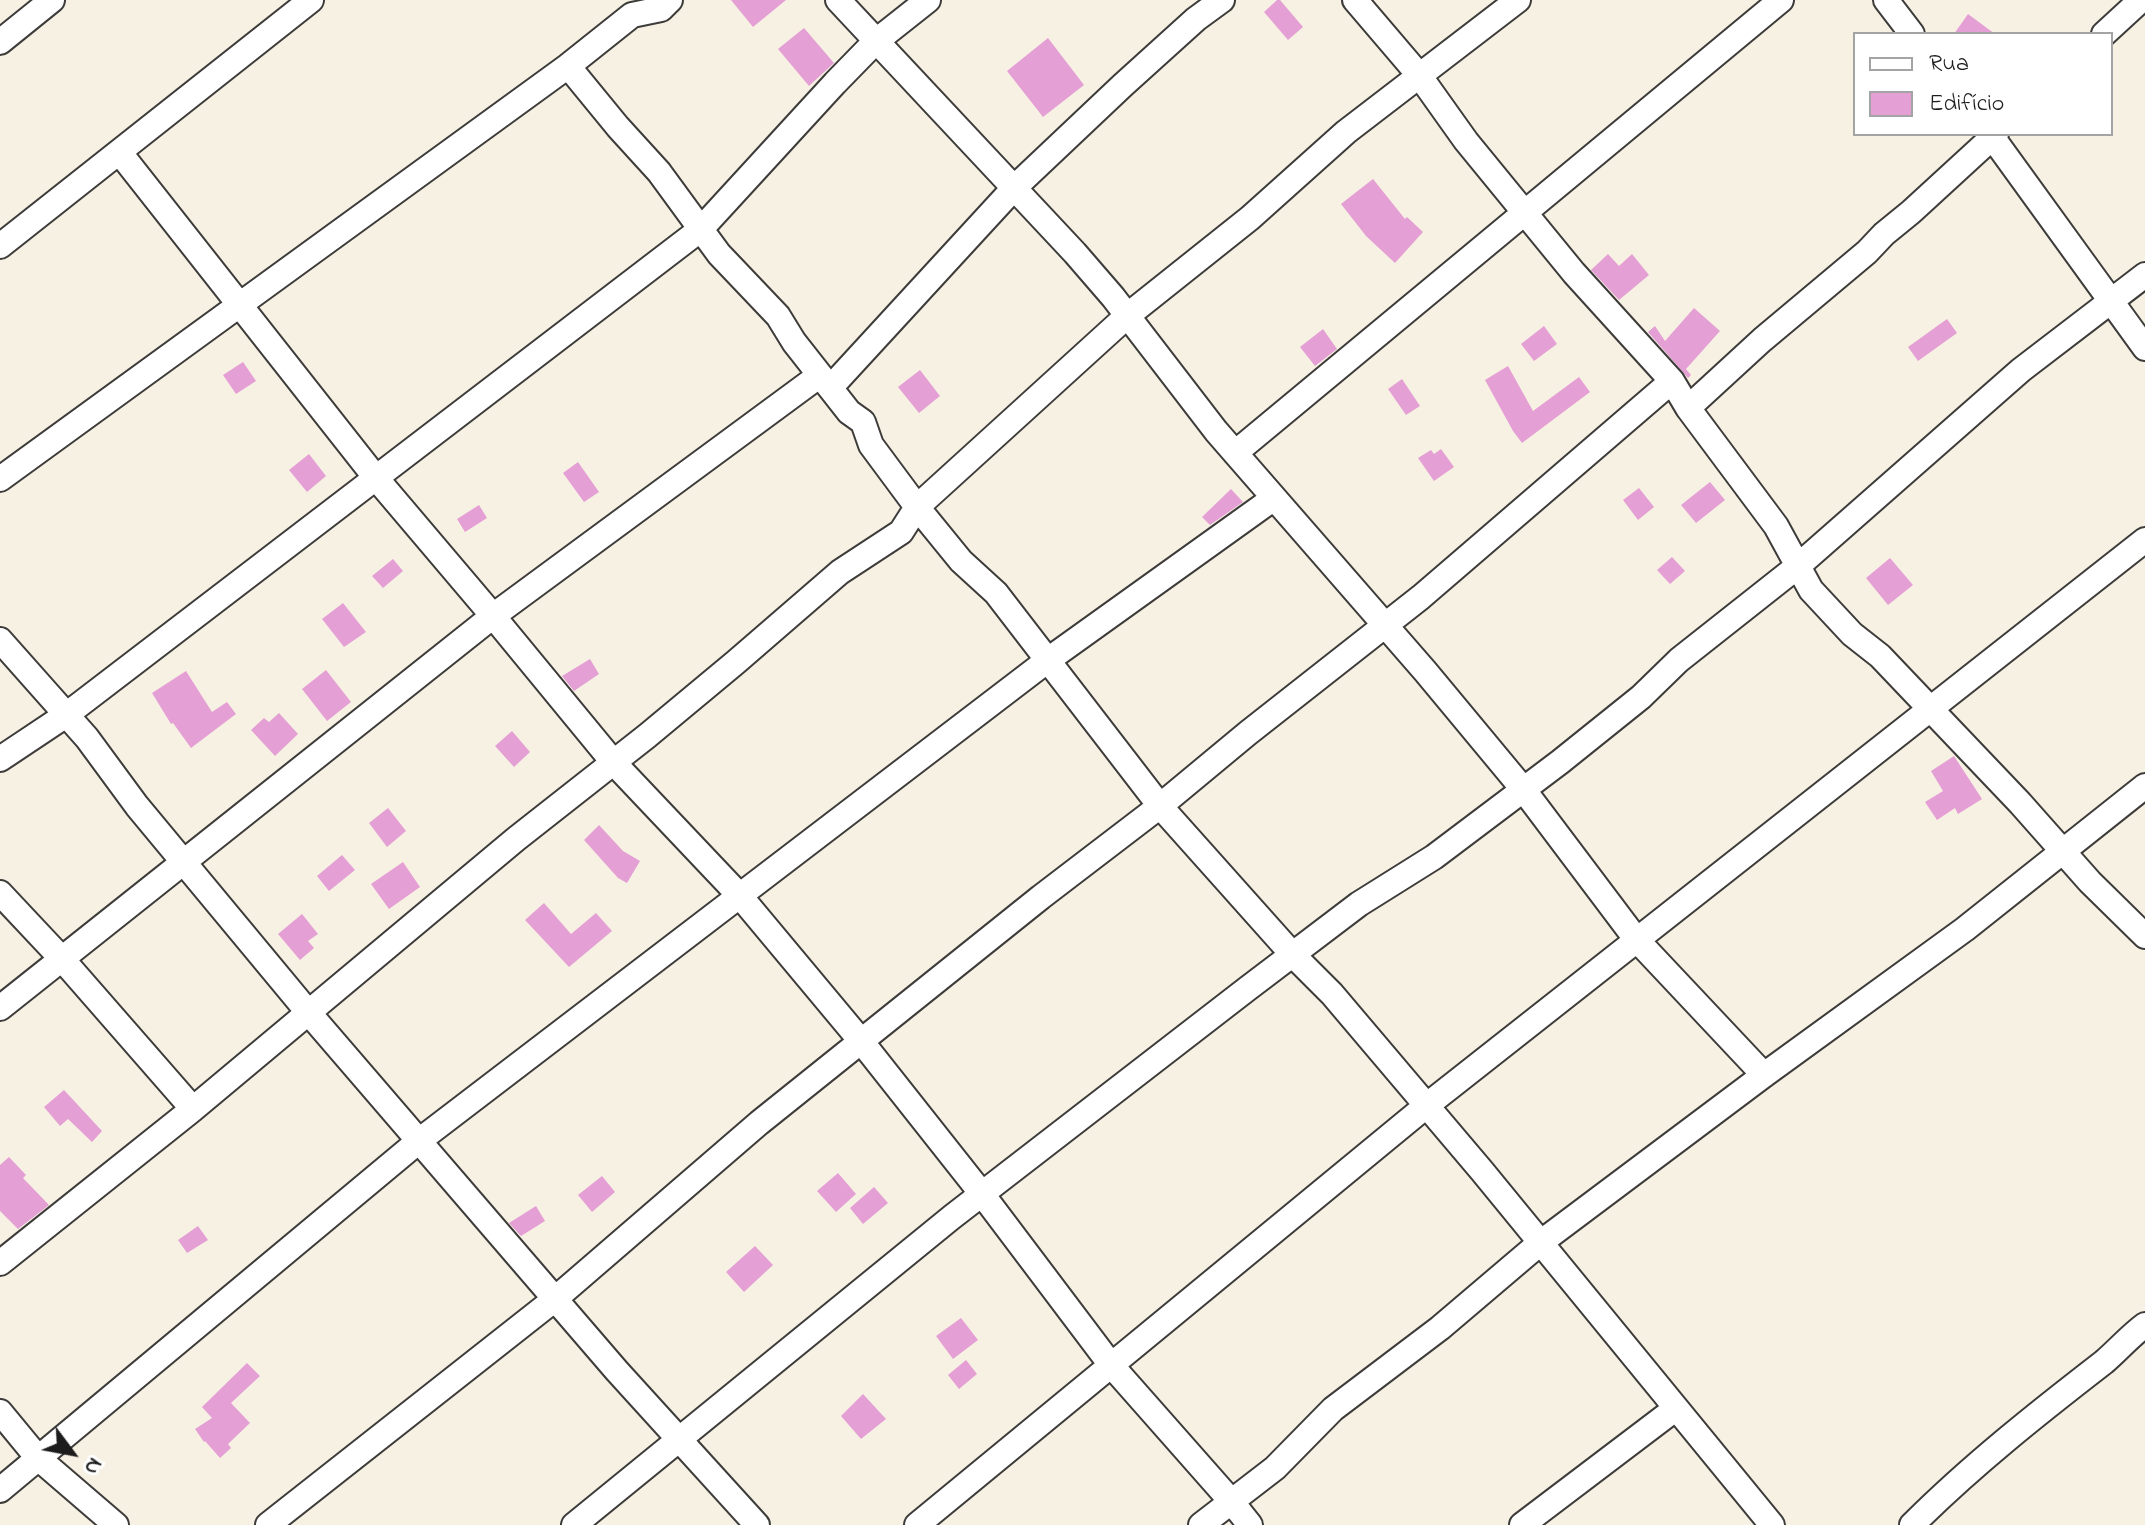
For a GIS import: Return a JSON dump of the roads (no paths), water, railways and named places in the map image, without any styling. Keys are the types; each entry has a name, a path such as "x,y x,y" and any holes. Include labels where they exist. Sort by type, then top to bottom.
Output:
{"street":[{"path":"0,42 52,0"},
{"path":"0,246 311,0"},
{"path":"0,479 568,66 625,8 661,9 670,0"},
{"path":"838,0 1075,253 1235,453 1523,789 1636,939 1764,1075"},
{"path":"0,759 66,715 701,229 875,42 928,0"},
{"path":"0,1008 493,616 825,381 1014,188 1196,19 1222,0"},
{"path":"1355,0 1419,75 1466,141 1574,273 1672,381 1688,408 1776,526 1811,590 1852,634 1880,656 2090,882 2145,936"},
{"path":"0,1263 193,1109 516,839 614,763 840,572 901,532 917,507 1127,316 1250,218 1318,156 1518,0"},
{"path":"1235,453 1781,0"},
{"path":"1886,0 1910,32"},
{"path":"2106,32 2141,0"},
{"path":"568,66 659,172 719,254 778,316 794,342 849,412 863,422 871,445 917,507 961,561 996,593 1160,806 1293,955 1332,994 1772,1525"},
{"path":"1688,408 1762,340 1867,252 1992,136"},
{"path":"1994,136 2145,348"},
{"path":"120,153 376,478 614,763 740,896 861,1041 1111,1365 1250,1525"},
{"path":"574,1525 982,1194 1359,904 1434,857 1629,707 1679,660 1798,566 2021,370 2145,275"},
{"path":"268,1525 555,1299 759,1123 1384,626 1672,381"},
{"path":"0,1490 420,1140 1048,660 1274,498"},
{"path":"917,1525 1426,1106 2145,540"},
{"path":"0,640 87,738 137,806 308,1012 555,1299 757,1525"},
{"path":"1201,1525 1275,1468 1333,1409 1440,1328 1540,1243 1965,929 2145,786"},
{"path":"0,893 193,1109"},
{"path":"1912,1525 2145,1325"},
{"path":"1522,1525 1675,1409"},
{"path":"0,1412 38,1458 116,1525"}]}
